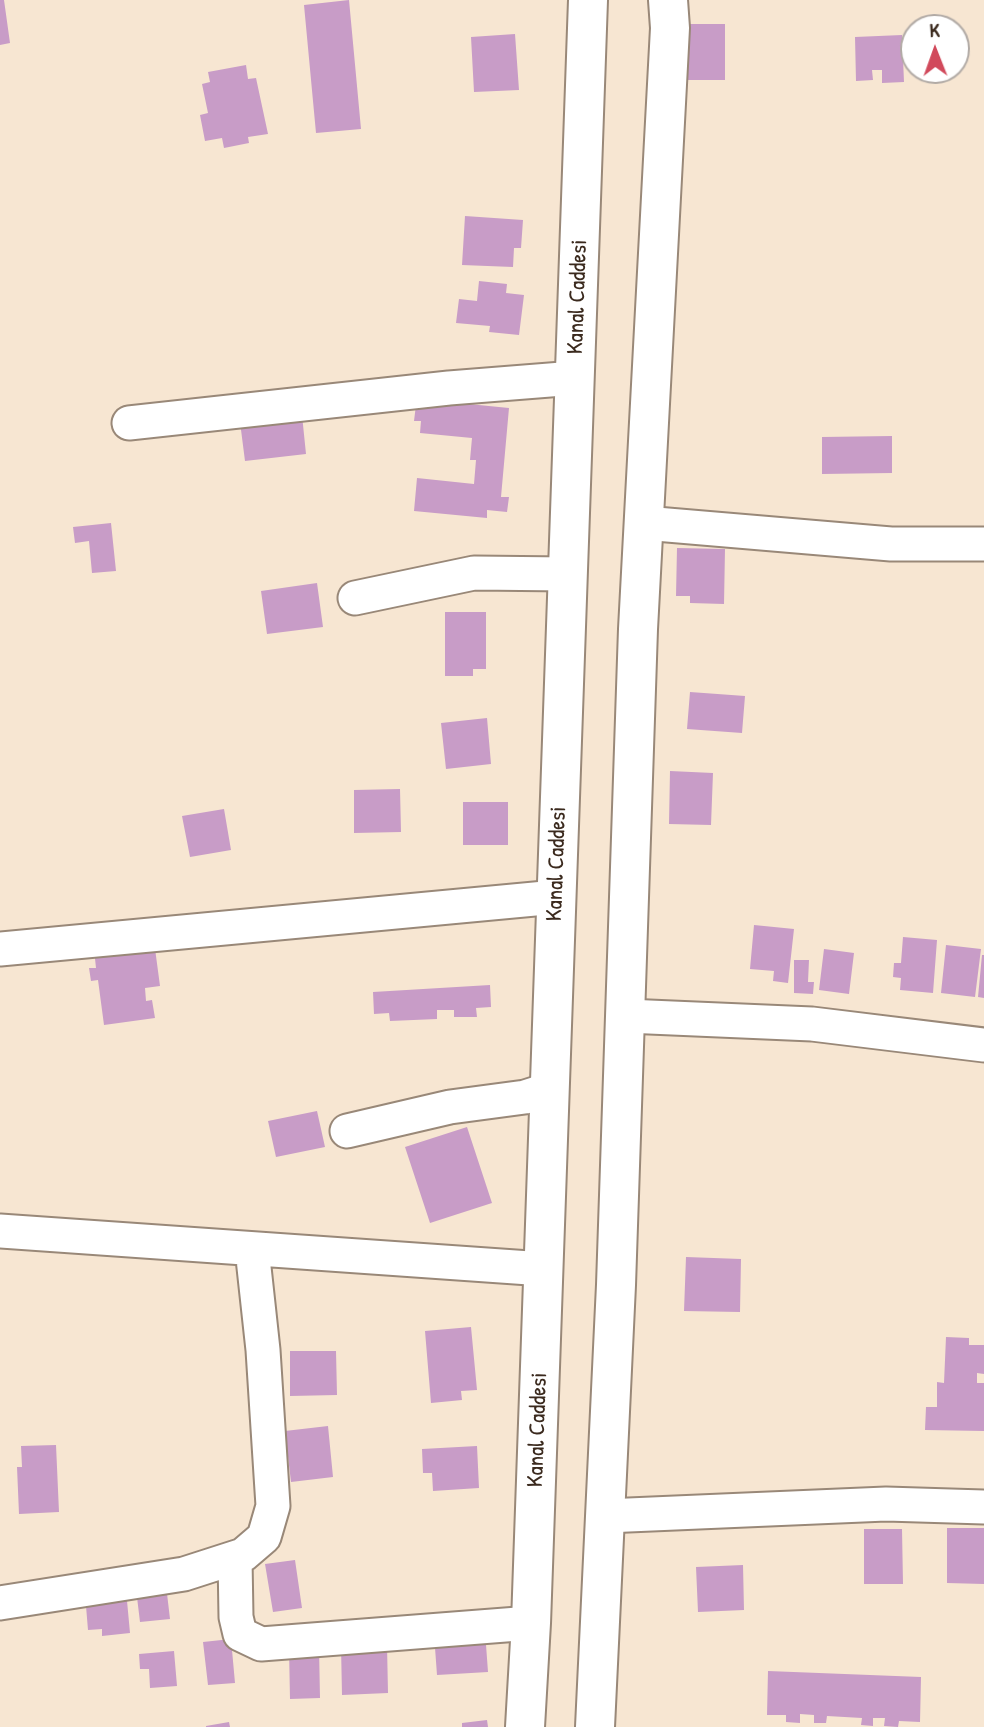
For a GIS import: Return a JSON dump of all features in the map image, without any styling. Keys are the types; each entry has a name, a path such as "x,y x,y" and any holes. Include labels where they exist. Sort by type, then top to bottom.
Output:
{"main road":[{"name":"Kanal Caddesi","path":"525,1727 544,1269 588,0"},
{"path":"595,1727 644,523 670,28 668,0"}],"street":[{"path":"129,423 449,388 575,378"},
{"path":"644,523 891,544 984,544"},
{"path":"355,597 474,573 568,574"},
{"path":"0,949 556,897"},
{"path":"626,1016 812,1024 984,1045"},
{"path":"347,1131 450,1107 526,1097 550,1089"},
{"path":"0,1231 544,1269"},
{"path":"0,1603 184,1574 243,1555 264,1537 273,1506 252,1249"},
{"path":"605,1516 886,1504 984,1507"},
{"path":"235,1558 236,1617 240,1634 261,1644 531,1623"}],"building":[{"path":"0,0 4,0 10,43 0,45"},
{"path":"349,0 361,129 316,133 304,5"},
{"path":"682,24 725,24 725,80 682,80"},
{"path":"515,34 519,90 474,92 471,37"},
{"path":"900,35 900,82 882,83 882,70 872,70 873,80 856,81 855,37"},
{"path":"246,65 248,79 256,78 268,134 248,137 249,143 224,148 222,138 205,141 200,115 208,113 202,84 210,82 208,72"},
{"path":"465,216 523,220 521,248 514,248 513,267 462,265"},
{"path":"479,281 507,284 506,293 524,295 519,335 489,332 490,326 456,323 459,299 477,301"},
{"path":"438,401 509,408 501,497 509,497 507,512 487,510 487,518 414,511 417,478 474,484 476,460 470,460 472,438 420,433 421,421 414,421 416,405 438,407"},
{"path":"302,415 306,454 245,461 240,422"},
{"path":"892,436 892,473 822,474 822,437"},
{"path":"111,523 116,571 92,573 89,541 75,543 73,527"},
{"path":"677,548 725,549 724,604 690,603 690,596 676,596"},
{"path":"317,583 323,627 267,634 261,591"},
{"path":"445,612 486,612 486,669 473,669 473,676 445,676"},
{"path":"690,692 745,696 742,733 687,729"},
{"path":"487,718 491,764 446,769 441,723"},
{"path":"670,771 713,773 711,825 669,824"},
{"path":"400,789 401,832 354,833 354,790"},
{"path":"463,802 508,802 508,845 463,845"},
{"path":"224,809 231,850 190,857 182,816"},
{"path":"754,925 794,929 788,983 773,981 774,971 750,969"},
{"path":"903,937 937,940 933,993 900,990 901,978 893,977 894,963 901,963"},
{"path":"154,941 160,986 145,988 146,1001 152,1000 155,1018 104,1025 98,980 91,981 89,968 96,968 94,949"},
{"path":"946,945 981,949 975,997 941,993"},
{"path":"824,949 854,953 849,994 819,990"},
{"path":"984,955 984,998 978,997"},
{"path":"794,960 809,960 808,982 814,982 813,994 794,993"},
{"path":"490,985 491,1007 476,1008 477,1017 454,1017 454,1010 437,1010 437,1019 390,1021 389,1013 374,1014 373,992"},
{"path":"317,1111 325,1147 276,1157 268,1121"},
{"path":"467,1127 492,1203 430,1223 405,1147"},
{"path":"686,1257 741,1259 740,1312 684,1311"},
{"path":"471,1327 477,1390 461,1391 462,1400 431,1403 425,1331"},
{"path":"946,1337 969,1338 969,1345 984,1345 984,1374 977,1373 977,1383 984,1383 984,1431 925,1430 926,1407 937,1407 937,1382 944,1383"},
{"path":"290,1351 336,1351 337,1395 290,1396"},
{"path":"328,1426 333,1477 291,1482 285,1431"},
{"path":"56,1445 59,1512 19,1514 17,1467 22,1467 21,1446"},
{"path":"477,1446 479,1488 433,1491 432,1473 423,1473 422,1449"},
{"path":"947,1528 984,1528 984,1584 947,1583"},
{"path":"864,1529 902,1529 903,1584 864,1584"},
{"path":"295,1560 302,1608 273,1612 265,1564"},
{"path":"743,1565 744,1610 698,1612 696,1567"},
{"path":"166,1585 170,1619 140,1622 136,1589"},
{"path":"126,1590 130,1633 102,1636 102,1629 88,1630 85,1594"},
{"path":"485,1631 488,1672 437,1675 434,1634"},
{"path":"231,1639 235,1683 208,1685 203,1642"},
{"path":"387,1645 388,1693 342,1695 341,1646"},
{"path":"319,1647 320,1698 290,1699 289,1648"},
{"path":"174,1651 177,1686 150,1688 149,1669 140,1669 139,1654"},
{"path":"768,1671 921,1677 920,1722 899,1721 898,1727 884,1726 885,1718 873,1718 873,1726 861,1725 862,1718 827,1716 826,1723 814,1723 814,1715 800,1714 800,1723 786,1722 786,1715 767,1715"},
{"path":"487,1720 488,1727 462,1727 462,1723"},
{"path":"229,1722 230,1727 206,1727 206,1726"}]}
